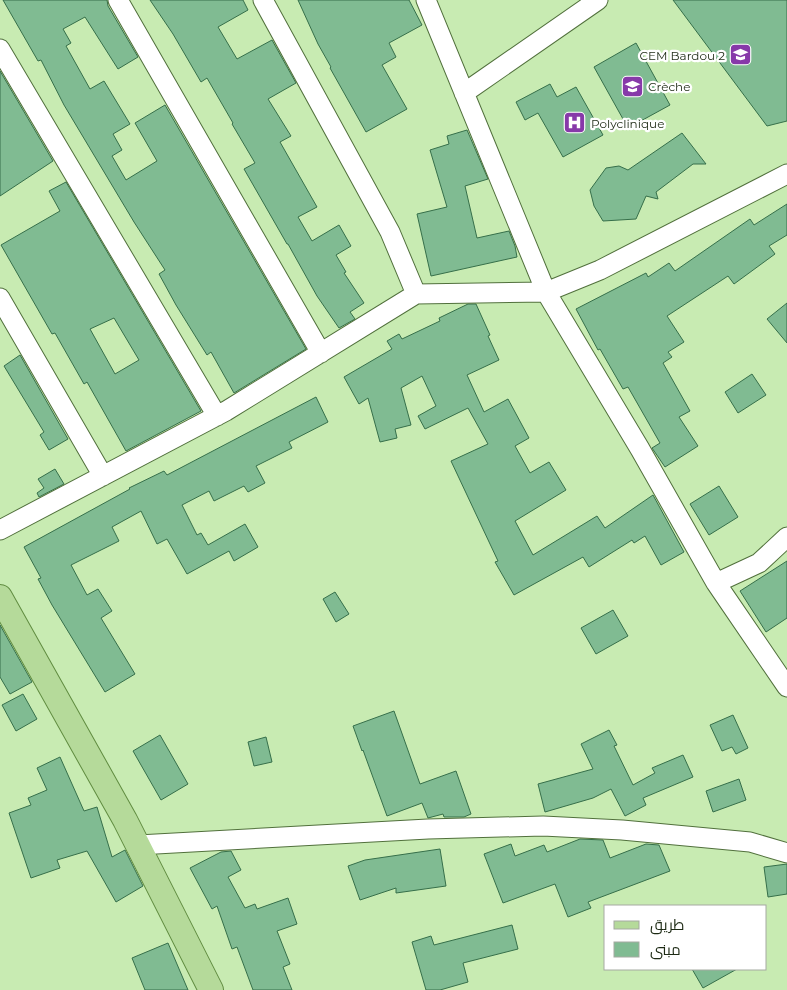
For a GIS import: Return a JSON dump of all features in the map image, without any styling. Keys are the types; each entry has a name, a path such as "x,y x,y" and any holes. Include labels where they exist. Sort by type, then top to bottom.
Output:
{"main road":[{"path":"0,597 138,845 211,990"}],"street":[{"path":"118,0 321,353"},
{"path":"263,0 390,232 416,294"},
{"path":"426,0 546,292 716,583 787,687"},
{"path":"464,93 598,0"},
{"path":"0,49 217,416"},
{"path":"0,530 217,416 416,294 546,292 600,270 787,174"},
{"path":"0,298 103,476"},
{"path":"716,583 759,563 787,537"},
{"path":"138,845 428,829 543,826 622,830 750,842 787,853"}],"building":[{"path":"3,0 107,0 108,6 138,57 118,69 85,17 63,29 71,43 66,46 90,89 104,81 130,124 113,134 122,150 112,156 126,180 157,161 135,123 165,105 306,349 234,393 211,352 207,355 176,305 159,274 165,270 134,222 64,105 41,60 38,61"},
{"path":"150,0 243,0 248,10 218,27 237,59 272,40 296,83 268,99 291,136 280,142 317,207 298,217 312,241 339,225 351,246 336,255 346,272 344,273 364,303 350,312 355,319 339,328 317,296 244,169 255,163 233,123 207,78 201,82 173,34"},
{"path":"298,0 409,0 422,25 389,43 396,57 382,65 407,109 366,132 330,68"},
{"name":"CEM Bardou 2","path":"673,0 787,0 787,121 767,126"},
{"name":"Crèche","path":"636,43 670,105 628,128 594,67"},
{"path":"0,71 53,161 0,196"},
{"name":"Polyclinique","path":"550,84 557,97 576,87 603,135 563,157 538,113 525,120 516,102"},
{"path":"467,130 488,179 465,186 477,238 509,231 517,257 431,276 417,214 447,207 430,150 449,144 447,136"},
{"path":"682,133 706,164 693,164 656,192 658,199 646,196 636,219 603,221 594,206 590,190 606,168 619,166 628,170"},
{"path":"66,182 201,411 126,451 87,382 84,384 55,333 52,334 1,245 60,211 49,191","holes":["114,318 139,360 115,374 90,329"]},
{"path":"787,204 787,235 769,246 775,254 734,284 728,276 667,316 684,342 668,352 672,357 663,363 690,411 679,417 698,446 665,467 652,448 660,443 628,387 623,389 600,349 598,350 576,309 646,273 648,277 669,263 675,271 750,219 754,225"},
{"path":"787,303 787,343 767,319"},
{"path":"468,304 476,304 499,360 467,375 484,412 508,399 529,438 515,446 530,473 549,462 566,490 515,521 533,555 597,516 605,528 653,495 684,552 661,565 645,536 634,543 632,540 589,567 583,557 514,595 495,562 498,561 451,461 488,444 468,408 425,429 418,416 436,406 422,376 401,388 411,425 395,429 397,438 380,442 368,398 359,404 344,377 392,349 387,341 399,334 402,339 440,321 439,318"},
{"path":"20,355 68,439 49,450 40,435 44,432 4,366"},
{"path":"752,374 766,395 738,413 725,392"},
{"path":"316,397 328,422 289,442 292,448 256,466 265,483 248,492 244,486 214,501 209,491 182,505 197,535 201,533 208,545 245,524 258,547 234,561 229,551 187,574 167,539 157,544 141,511 112,527 119,541 71,565 87,595 98,589 112,611 101,618 135,674 105,692 52,605 38,579 41,578 24,547 129,488 164,471 167,475"},
{"path":"55,469 64,484 39,497 37,493 44,488 38,479"},
{"path":"719,486 738,517 709,535 690,504"},
{"path":"787,561 787,618 766,632 740,591"},
{"path":"335,592 349,614 336,622 323,599"},
{"path":"613,610 628,636 596,654 581,628"},
{"path":"0,625 32,682 10,694 0,677"},
{"path":"23,694 37,719 16,731 2,705"},
{"path":"394,711 420,784 456,771 471,814 464,817 444,817 443,814 428,818 422,803 387,816 353,726"},
{"path":"733,715 748,748 736,754 732,747 722,751 710,725"},
{"path":"609,730 617,745 614,746 633,785 655,773 652,768 683,755 693,777 643,798 646,805 625,816 611,789 593,798 545,812 538,784 593,769 581,744"},
{"path":"160,735 188,784 161,800 133,751"},
{"path":"266,737 272,762 254,766 248,742"},
{"path":"60,757 84,811 97,807 112,857 125,850 143,886 116,902 87,851 57,860 60,868 31,878 9,813 31,805 28,798 47,790 37,768"},
{"path":"739,779 746,800 713,812 706,791"},
{"path":"580,839 603,840 610,858 646,844 659,845 670,871 588,902 591,908 568,917 555,884 503,903 484,854 511,844 515,856 544,845 547,852"},
{"path":"440,849 446,886 396,893 396,888 360,900 348,866 365,860"},
{"path":"231,851 241,870 228,877 245,908 255,904 257,909 288,898 297,924 277,931 290,964 283,967 292,990 253,990 237,947 232,949 217,906 212,909 190,868 221,852"},
{"path":"787,864 787,894 768,897 764,867"},
{"path":"512,925 518,949 463,963 468,982 440,990 426,990 412,942 431,936 434,945"},
{"path":"168,943 188,990 145,990 132,958"},
{"path":"693,970 735,970 703,988"}],"place":[{"name":"CEM Bardou 2","path":"741,55"},
{"name":"Crèche","path":"632,86"},
{"name":"Polyclinique","path":"575,123"}]}
